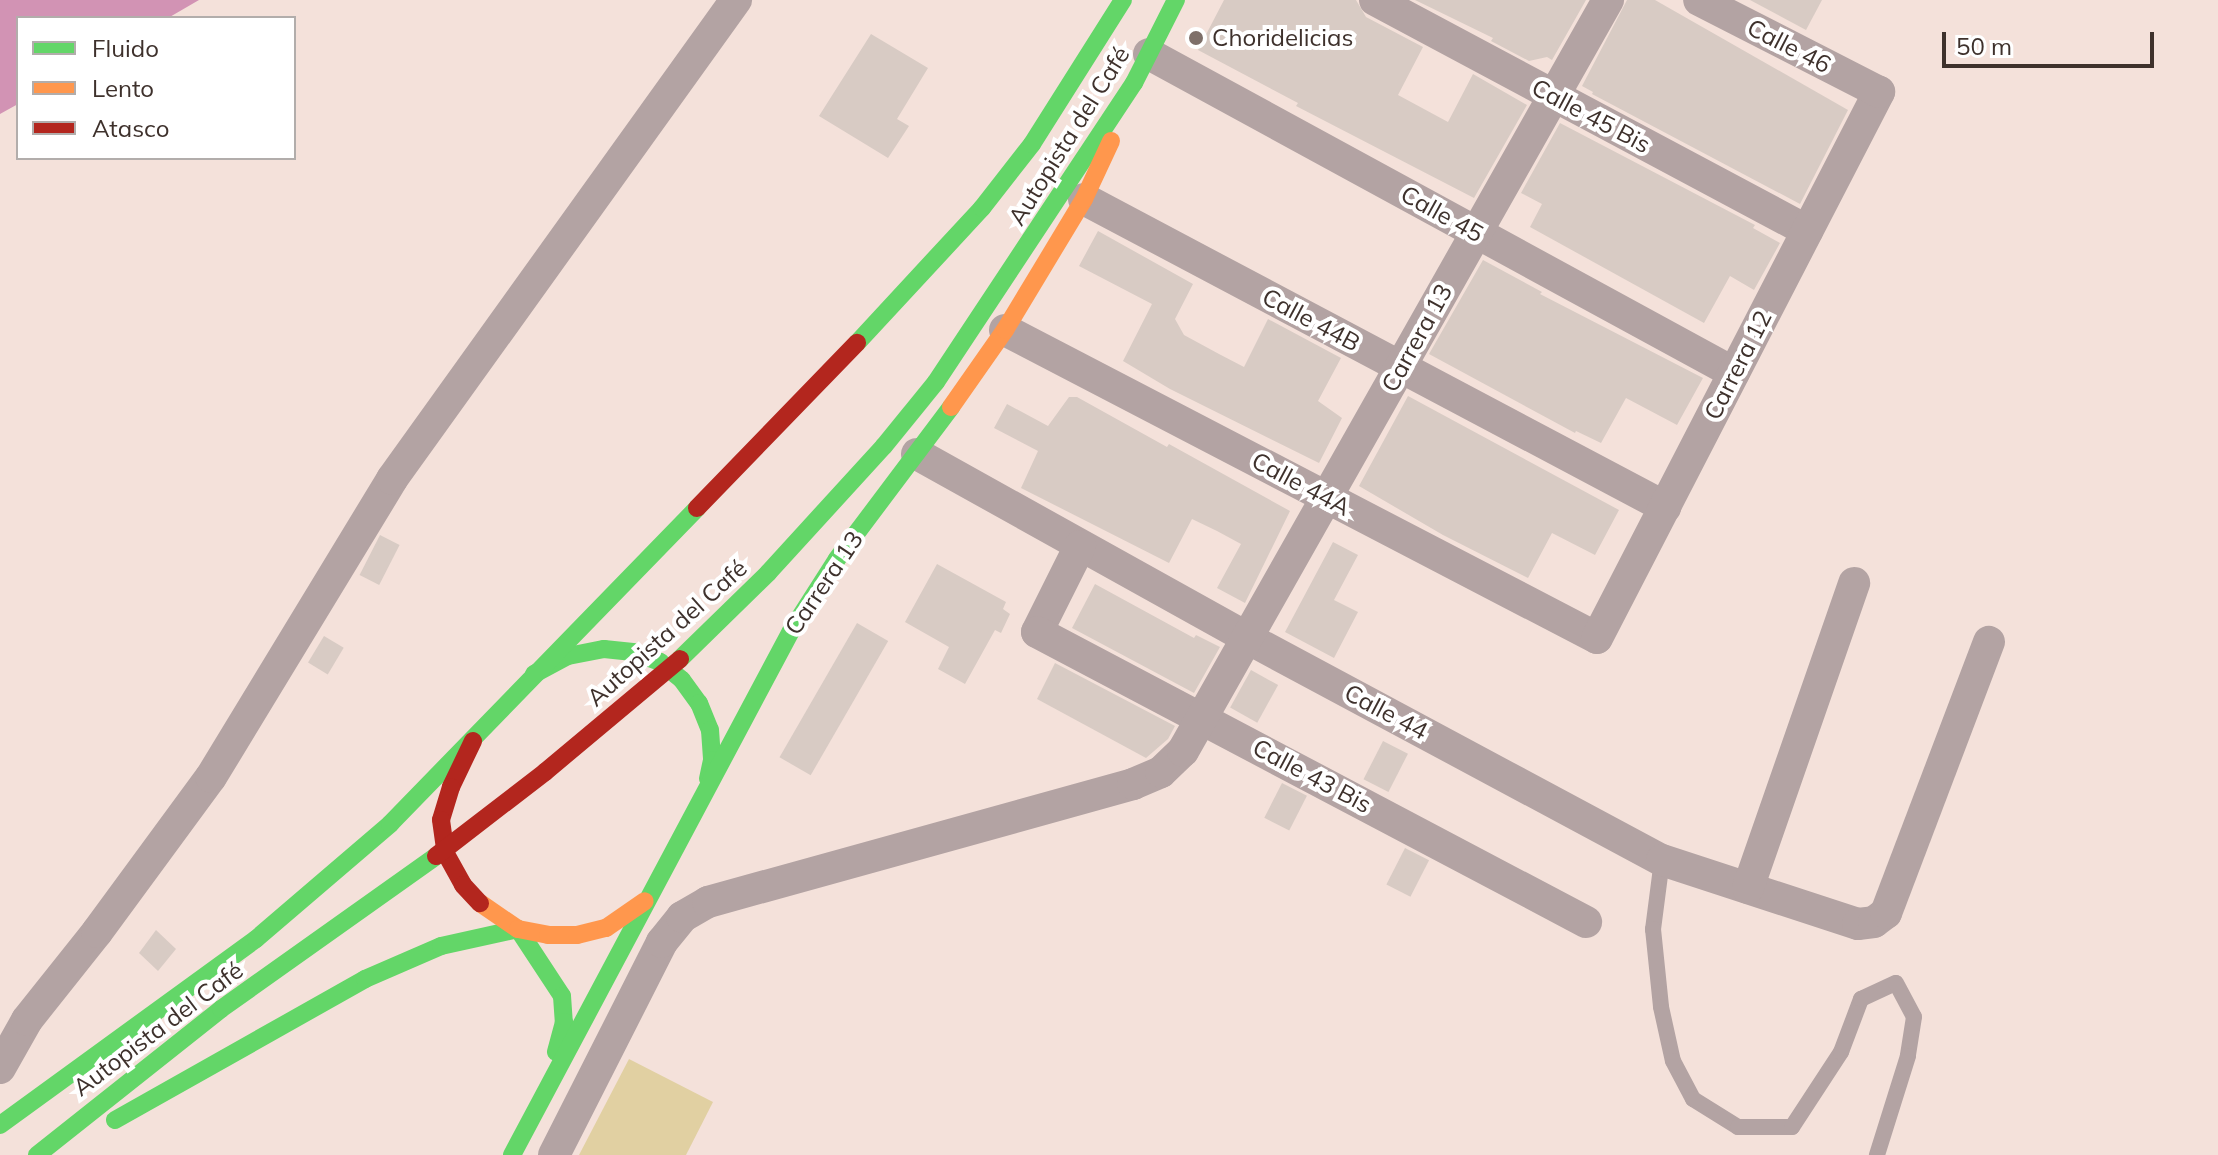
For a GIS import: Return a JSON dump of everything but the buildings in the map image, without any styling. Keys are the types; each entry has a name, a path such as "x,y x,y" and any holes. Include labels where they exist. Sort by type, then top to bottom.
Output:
{"main road":[{"name":"Autopista del Café","path":"0,1125 301,903 390,824 912,286 982,208 1032,144 1123,0"},
{"name":"Autopista del Café","path":"37,1155 221,1009 461,838 698,644 831,506 936,382 1134,83 1176,0"},
{"name":"Carrera 13","path":"512,1155 791,631 837,559 1005,330 1084,199 1134,83"},
{"path":"534,674 568,656 604,649 633,652 660,662 682,680 699,703 710,730 712,760 705,789"},
{"path":"483,726 464,755 441,820 446,854 463,885 488,911 518,929 548,935 577,935 606,928 647,899"},
{"path":"53,1155 365,979 441,946 518,929"},
{"name":"Carrera 13","path":"518,929 552,976 562,996 564,1022 542,1101"}],"street":[{"path":"0,1068 27,1020 97,932 211,777 392,479 736,0"},
{"name":"Calle 45 Bis","path":"1375,0 1807,231"},
{"name":"Carrera 13","path":"554,1155 662,942 682,917 708,902 1133,784 1161,772 1183,751 1204,719 1608,0"},
{"name":"Calle 46","path":"1699,0 1879,92"},
{"name":"Calle 45","path":"1149,54 1734,373"},
{"name":"Carrera 12","path":"1597,638 1879,92"},
{"name":"Calle 44B","path":"1084,199 1665,507"},
{"name":"Calle 44A","path":"1005,330 1597,638"},
{"name":"Calle 44","path":"917,454 1249,639 1662,860 1858,924 1874,922 1886,913 1989,642"},
{"name":"Calle 43 Bis","path":"1080,546 1037,632 1586,922"},
{"path":"1748,888 1854,583"}],"lane":[{"path":"1662,860 1653,929 1661,1007 1673,1061 1693,1099 1738,1127 1792,1127 1841,1052 1861,999 1896,983 1914,1017 1908,1056 1877,1155"}],"shaded area":[{"path":"0,0 199,0 171,16 16,16 16,105 0,114"},
{"path":"629,1059 713,1102 686,1155 579,1155"}],"traffic: fast":[{"path":"857,343 982,208 1032,144 1123,0"},
{"path":"680,659 768,573 884,446 936,382 1134,83 1176,0"},
{"path":"512,1155 791,631 837,559 951,407"},
{"path":"0,1125 256,939 390,824 697,508"},
{"path":"534,674 568,656 604,649 633,652 660,662 682,680 699,703 710,730 712,760 708,779"},
{"path":"37,1155 221,1009 436,856"},
{"path":"518,929 562,996 564,1022 556,1052"},
{"path":"115,1120 365,979 441,946 518,929"}],"traffic: slow":[{"path":"951,407 1005,330 1084,199 1111,141"},
{"path":"480,903 518,929 548,935 577,935 606,928 645,901"}],"traffic: jam":[{"path":"697,508 857,343"},
{"path":"436,856 545,772 680,659"},
{"path":"473,741 451,787 441,820 446,854 463,885 480,903"}],"place":[{"name":"Choridelicias","path":"1196,38"}]}
